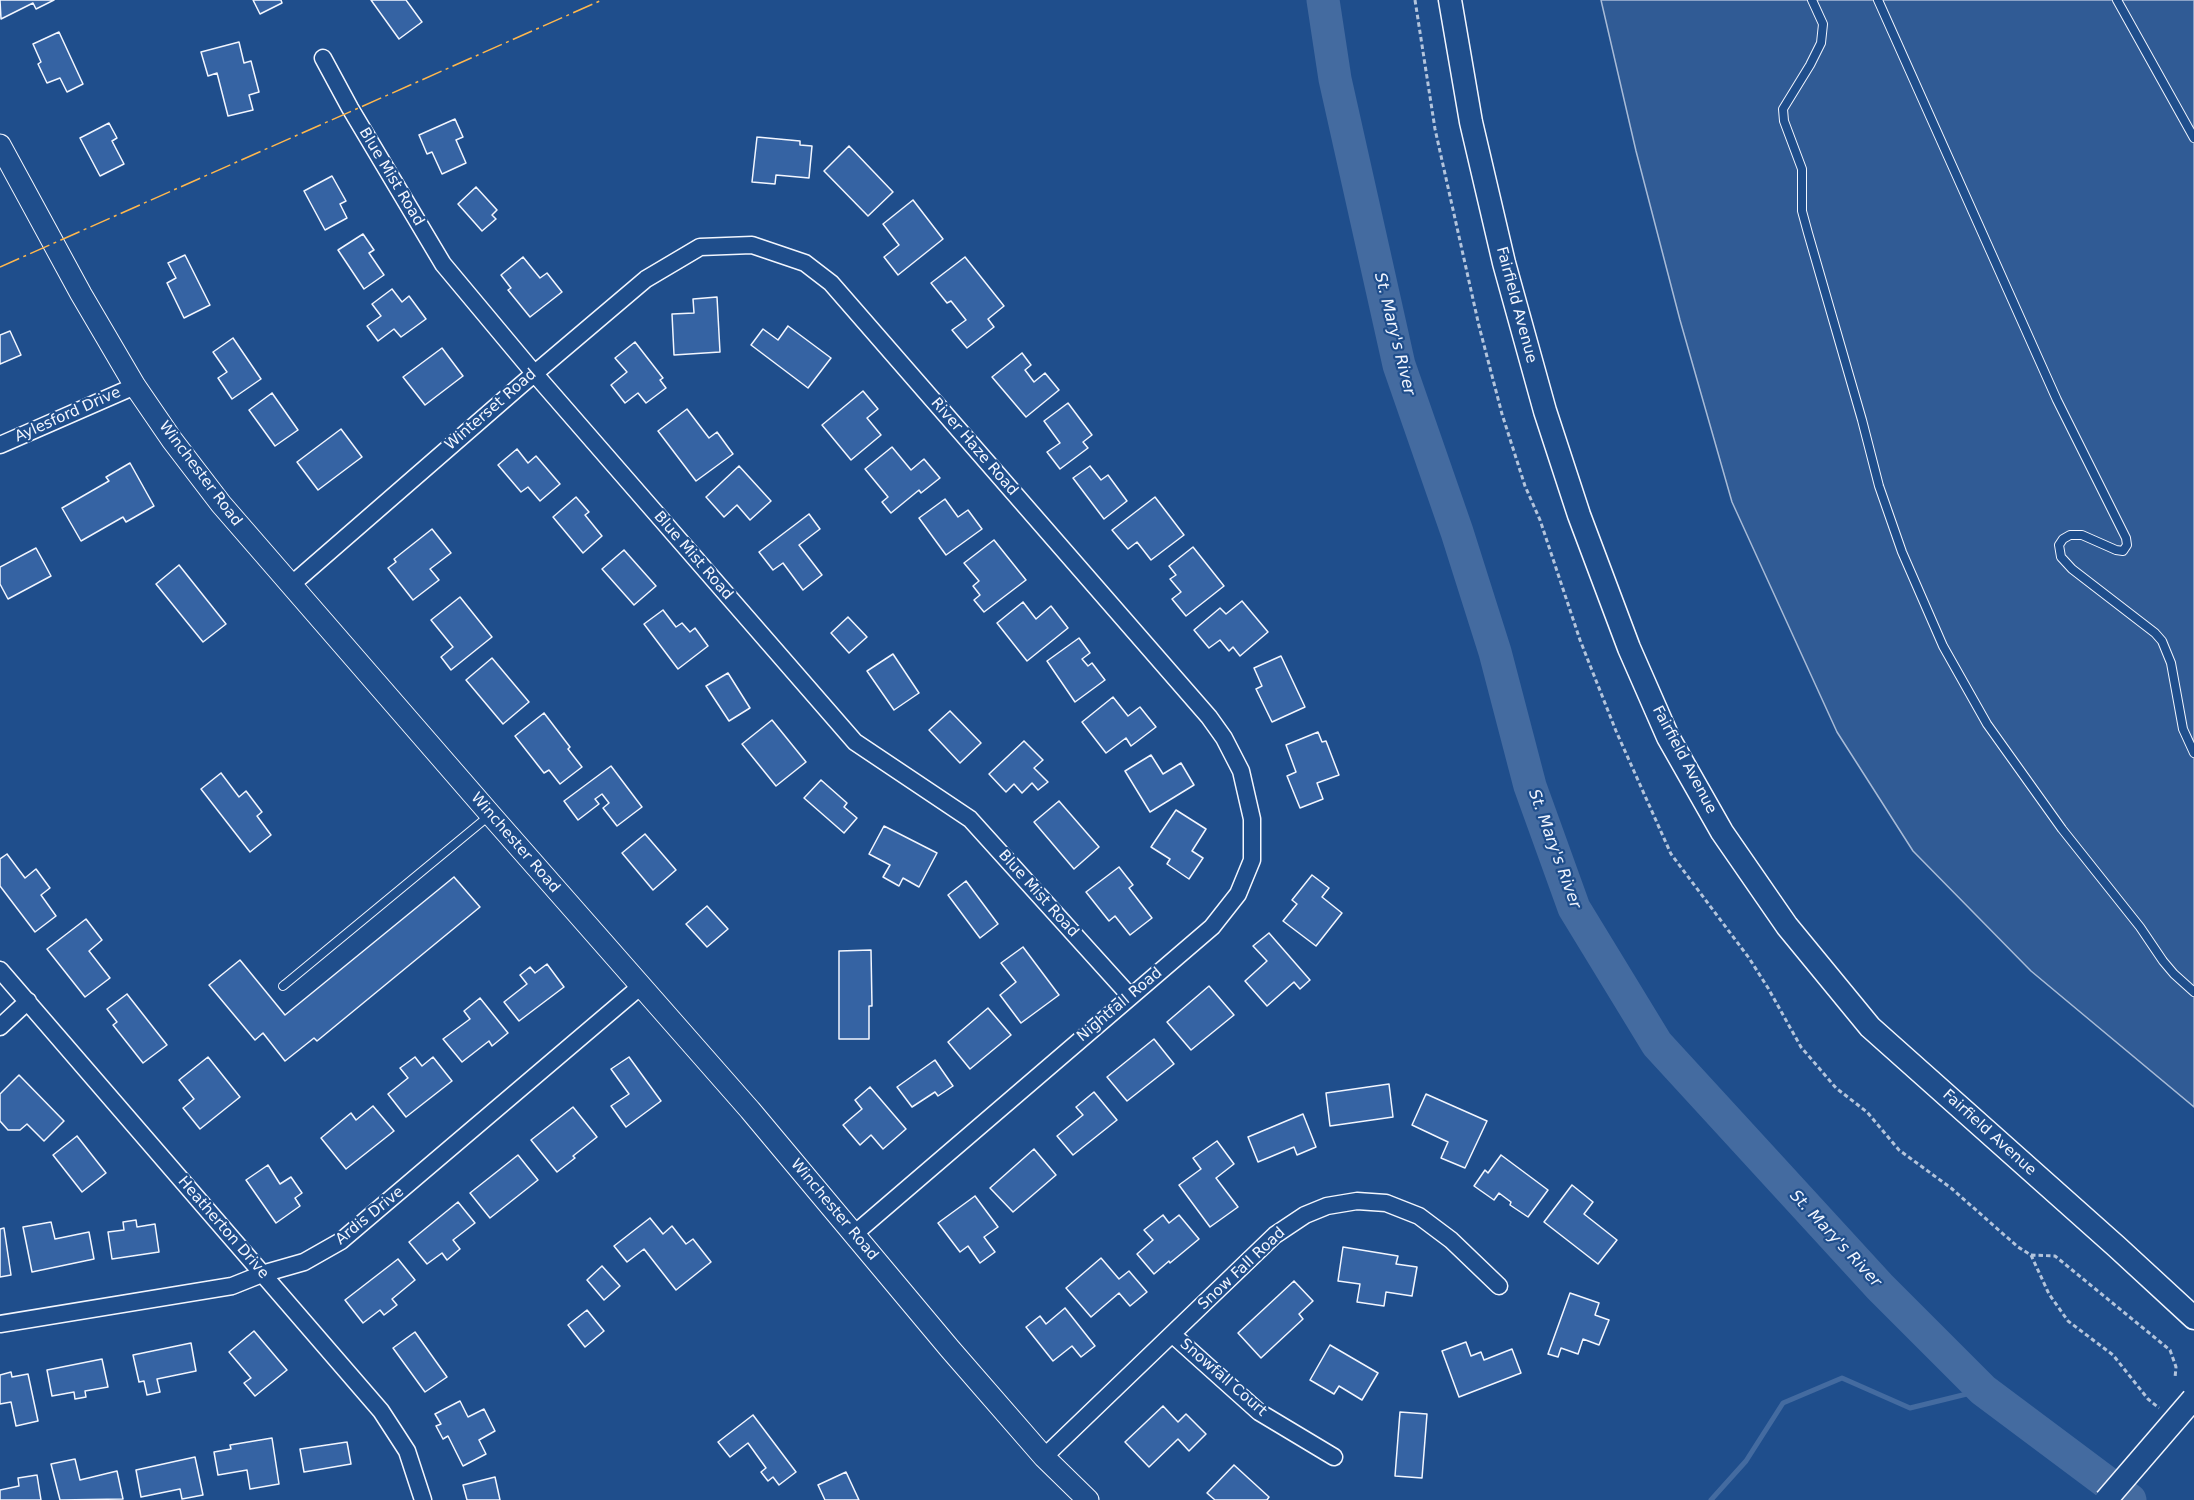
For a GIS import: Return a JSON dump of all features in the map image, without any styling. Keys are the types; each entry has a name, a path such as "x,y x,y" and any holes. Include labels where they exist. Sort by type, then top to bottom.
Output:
{"main road":[{"name":"Fairfield Avenue","path":"1450,0 1474,133 1504,263 1545,411 1579,515 1629,648 1673,746 1722,832 1780,917 1870,1028 2194,1318"},
{"path":"2106,1500 2194,1399"}],"street":[{"name":"Blue Mist Road","path":"323,58 350,108 443,264 534,373 855,742 970,819 1130,996"},
{"name":"Winchester Road","path":"0,145 81,294 135,386 172,440 221,504 750,1110 853,1235 1044,1457 1088,1500"},
{"name":"River Haze Road","path":"700,247 752,245 805,263 831,283 1209,717"},
{"name":"Winterset Road","path":"291,585 534,373 646,279 700,247"},
{"name":"Aylesford Drive","path":"0,445 135,386"},
{"name":"Nightfall Road","path":"853,1235 1212,927 1238,894 1252,860 1252,819 1240,771 1224,738 1209,717"},
{"name":"Heatherton Drive","path":"0,970 381,1411 407,1451 423,1500"},
{"name":"Ardis Drive","path":"0,1324 231,1286 304,1262 341,1241 641,986"},
{"path":"0,1027 28,1001"},
{"name":"Snow Fall Road","path":"1044,1457 1275,1235 1305,1215 1327,1206 1357,1201 1386,1203 1419,1216 1451,1240 1499,1286"},
{"name":"Snowfall Court","path":"1173,1335 1259,1412 1334,1457"}],"lane":[{"path":"1812,0 1823,24 1821,43 1783,108 1784,122 1802,169 1802,211 1879,486 1899,544 1943,646 1987,724 2062,829 2140,927 2163,961 2194,992"},
{"path":"1878,0 2057,400 2126,538 2127,545 2123,551 2082,535 2070,535 2059,545 2061,556 2072,569 2162,640 2170,663 2183,729 2194,753"},
{"path":"2117,0 2194,138"},
{"path":"283,986 490,814"}],"path":[{"path":"2031,1255 2055,1256 2169,1350 2176,1366 2175,1378"}],"shaded area":[{"path":"1601,0 2194,0 2194,1107 2031,971 1913,851 1837,732 1732,502 1680,320 1636,151"}],"building":[{"path":"0,0 54,0 36,9 33,3 1,19"},
{"path":"253,0 281,0 282,3 260,14"},
{"path":"371,0 406,0 422,22 399,39"},
{"path":"59,32 83,84 67,92 60,78 47,83 38,64 41,62 33,44"},
{"path":"239,42 244,63 251,61 259,92 249,95 253,110 228,116 217,73 208,76 201,52"},
{"path":"455,119 463,137 456,140 466,163 442,174 432,152 427,154 419,135"},
{"path":"109,123 117,138 112,141 124,164 100,176 80,138"},
{"path":"757,137 800,141 800,145 812,146 809,178 776,175 775,184 752,182"},
{"path":"849,146 893,192 868,216 824,171"},
{"path":"332,176 346,201 340,204 347,218 325,230 304,191"},
{"path":"476,187 497,210 492,215 496,219 482,231 458,204"},
{"path":"913,200 943,239 898,275 884,257 899,245 883,224"},
{"path":"363,234 374,250 369,253 384,275 364,289 338,250"},
{"path":"185,255 210,305 184,318 167,283 176,278 168,263"},
{"path":"523,257 540,278 547,273 562,292 530,317 508,290 511,288 501,275"},
{"path":"965,257 1004,306 988,319 994,327 967,348 952,330 966,320 951,301 947,303 931,283"},
{"path":"392,289 402,302 409,296 426,319 401,337 394,329 378,341 367,326 381,316 372,304"},
{"path":"717,297 720,352 674,355 672,314 694,313 693,299"},
{"path":"788,326 831,358 808,388 751,345 763,329 778,340"},
{"path":"10,331 21,355 0,364 0,335"},
{"path":"233,338 261,379 232,399 218,378 227,372 213,352"},
{"path":"635,342 663,378 660,380 666,388 646,403 638,393 625,403 611,385 627,372 615,358"},
{"path":"442,348 463,376 425,405 403,377"},
{"path":"1022,353 1031,365 1025,370 1034,382 1045,373 1059,390 1026,417 992,377"},
{"path":"863,391 878,409 867,418 881,435 851,460 822,425"},
{"path":"272,393 298,430 275,446 249,410"},
{"path":"1068,403 1092,435 1083,442 1088,448 1060,469 1047,452 1060,443 1044,421"},
{"path":"687,409 709,438 717,432 733,454 696,481 658,431"},
{"path":"341,429 362,457 318,490 297,462"},
{"path":"892,447 911,470 924,459 940,478 921,493 919,490 891,513 882,502 888,497 865,469"},
{"path":"517,449 528,463 536,456 560,484 540,501 528,487 521,492 498,465"},
{"path":"130,463 154,506 126,522 123,517 81,541 62,508 109,481 106,477"},
{"path":"739,466 771,501 750,520 737,505 724,517 706,497"},
{"path":"1090,466 1101,480 1108,475 1127,501 1104,519 1073,478"},
{"path":"576,497 589,512 585,515 602,536 583,553 553,517"},
{"path":"1155,497 1184,535 1151,560 1137,542 1128,549 1112,530"},
{"path":"945,499 958,517 968,510 982,529 946,555 919,518"},
{"path":"809,514 820,529 799,545 822,575 803,590 783,563 773,570 759,552"},
{"path":"432,529 451,553 430,569 439,580 413,600 388,568 396,562 394,559"},
{"path":"994,540 1026,580 984,612 974,600 980,595 973,586 979,581 964,563"},
{"path":"1193,547 1224,586 1186,616 1172,599 1181,592 1170,579 1176,575 1169,566"},
{"path":"36,548 51,576 8,599 0,584 0,567"},
{"path":"624,550 656,586 634,605 602,569"},
{"path":"179,565 226,624 203,642 156,584"},
{"path":"460,597 492,637 451,670 441,657 453,647 431,620"},
{"path":"1242,601 1268,632 1240,656 1233,647 1229,651 1220,640 1209,648 1194,630 1220,608 1226,614"},
{"path":"1023,602 1036,619 1051,606 1068,628 1027,661 997,623"},
{"path":"663,610 676,627 682,623 690,632 695,628 708,646 678,669 644,624"},
{"path":"848,617 867,637 849,653 831,633"},
{"path":"1079,638 1090,653 1082,659 1088,666 1092,663 1105,680 1075,702 1047,661"},
{"path":"893,654 919,693 894,710 867,671"},
{"path":"1281,656 1305,707 1272,722 1256,689 1262,686 1254,668"},
{"path":"492,658 529,702 503,724 466,680"},
{"path":"728,673 750,708 729,721 706,686"},
{"path":"1113,697 1128,716 1140,707 1156,727 1131,746 1126,738 1106,753 1082,722"},
{"path":"950,711 981,743 960,763 929,730"},
{"path":"544,713 582,767 560,784 549,770 544,773 515,736"},
{"path":"772,720 806,762 776,786 742,744"},
{"path":"1318,732 1322,742 1326,741 1339,775 1317,783 1323,799 1300,808 1287,776 1296,772 1286,745"},
{"path":"1024,741 1043,760 1034,768 1048,782 1038,790 1032,783 1022,793 1014,784 1006,792 989,774"},
{"path":"1151,755 1163,774 1181,763 1194,785 1150,812 1125,771"},
{"path":"611,766 642,807 617,826 603,808 609,803 602,794 595,799 599,804 578,820 564,801"},
{"path":"221,773 239,797 246,791 262,812 257,816 271,835 250,852 201,789"},
{"path":"821,780 847,803 844,807 857,818 844,833 804,798"},
{"path":"1059,801 1099,847 1074,869 1034,822"},
{"path":"1176,810 1206,829 1192,851 1203,858 1189,879 1167,864 1170,859 1151,847"},
{"path":"884,826 937,853 919,887 903,878 899,886 883,877 890,865 869,854"},
{"path":"645,834 676,870 653,890 622,853"},
{"path":"7,854 25,878 36,869 50,888 41,895 56,916 35,932 0,886 0,859"},
{"path":"1119,867 1133,885 1129,888 1152,918 1130,935 1115,916 1109,921 1086,892"},
{"path":"1312,875 1329,888 1322,897 1342,913 1316,946 1283,921 1297,904 1292,900"},
{"path":"454,877 480,907 317,1041 314,1038 285,1061 263,1033 255,1040 209,985 240,960 285,1015"},
{"path":"966,881 998,924 980,938 948,895"},
{"path":"707,906 728,929 707,947 686,924"},
{"path":"86,919 102,940 89,951 110,978 85,997 47,949"},
{"path":"1269,933 1310,980 1300,989 1294,982 1267,1006 1245,981 1267,961 1253,946"},
{"path":"1023,947 1059,995 1021,1023 1000,995 1016,982 1001,963"},
{"path":"871,950 872,1006 869,1006 869,1039 839,1039 839,951"},
{"path":"547,964 564,987 519,1021 504,1002 527,984 520,975 530,967 535,973"},
{"path":"1209,986 1234,1015 1191,1050 1167,1022"},
{"path":"127,994 167,1045 143,1063 113,1025 117,1022 107,1009"},
{"path":"480,998 508,1033 492,1046 489,1041 462,1062 443,1039 470,1019 464,1011"},
{"path":"988,1008 1011,1035 970,1069 948,1042"},
{"path":"1154,1039 1174,1064 1127,1101 1107,1077"},
{"path":"208,1057 240,1097 200,1129 183,1108 194,1099 179,1080"},
{"path":"415,1057 422,1066 433,1057 452,1081 406,1117 388,1094 408,1078 400,1068"},
{"path":"629,1057 661,1101 626,1127 611,1106 629,1094 611,1069"},
{"path":"935,1060 953,1086 938,1096 935,1092 912,1107 897,1087"},
{"path":"19,1075 64,1121 44,1141 27,1124 20,1130 8,1130 0,1121 0,1094"},
{"path":"1389,1084 1393,1117 1330,1126 1326,1093"},
{"path":"870,1087 906,1129 883,1149 871,1135 860,1145 843,1125 862,1109 855,1100"},
{"path":"1094,1092 1117,1120 1073,1155 1057,1136 1083,1115 1076,1107"},
{"path":"1426,1094 1487,1121 1465,1168 1441,1158 1448,1142 1412,1125"},
{"path":"373,1106 394,1131 346,1169 321,1138 351,1113 356,1120"},
{"path":"573,1107 597,1137 557,1172 531,1140"},
{"path":"1303,1114 1316,1147 1297,1155 1294,1147 1258,1162 1248,1137"},
{"path":"77,1136 106,1173 82,1192 53,1155"},
{"path":"1217,1141 1234,1164 1216,1178 1238,1207 1210,1227 1179,1185 1201,1169 1193,1158"},
{"path":"1034,1149 1056,1175 1013,1212 990,1188"},
{"path":"518,1155 538,1180 490,1218 470,1193"},
{"path":"1501,1155 1548,1190 1528,1217 1510,1205 1511,1202 1499,1193 1494,1200 1474,1186 1485,1170 1488,1173"},
{"path":"268,1165 280,1184 291,1177 302,1193 295,1198 300,1206 276,1223 246,1180"},
{"path":"1572,1185 1593,1202 1584,1214 1617,1240 1598,1264 1544,1222"},
{"path":"975,1196 998,1227 984,1237 995,1252 980,1263 968,1246 960,1252 938,1223"},
{"path":"458,1202 475,1223 453,1240 460,1249 447,1260 442,1253 427,1264 409,1242"},
{"path":"1163,1215 1169,1223 1179,1215 1199,1239 1154,1274 1137,1254 1153,1240 1144,1230"},
{"path":"650,1218 663,1234 672,1226 686,1244 693,1239 711,1262 676,1290 644,1249 627,1262 614,1246"},
{"path":"136,1220 137,1227 155,1224 159,1252 112,1259 108,1232 124,1230 123,1222"},
{"path":"51,1222 55,1239 89,1232 94,1259 32,1272 23,1227"},
{"path":"4,1228 11,1275 0,1277 0,1229"},
{"path":"1343,1247 1398,1256 1396,1264 1417,1267 1412,1296 1386,1292 1384,1306 1357,1302 1360,1284 1338,1281"},
{"path":"1101,1258 1119,1279 1129,1271 1147,1292 1130,1306 1119,1293 1091,1317 1066,1288"},
{"path":"398,1259 415,1280 392,1299 397,1305 384,1315 380,1310 363,1323 345,1300"},
{"path":"602,1266 620,1286 604,1300 587,1280"},
{"path":"1294,1281 1313,1301 1299,1314 1303,1319 1261,1358 1238,1333"},
{"path":"1570,1293 1599,1303 1595,1315 1609,1320 1599,1345 1583,1339 1578,1354 1561,1348 1558,1357 1548,1354"},
{"path":"1065,1308 1095,1346 1081,1357 1072,1346 1053,1361 1026,1327 1040,1316 1046,1324"},
{"path":"587,1310 604,1331 585,1347 568,1325"},
{"path":"254,1331 287,1370 255,1396 244,1383 251,1378 229,1352"},
{"path":"415,1332 447,1377 425,1392 393,1348"},
{"path":"1466,1342 1471,1356 1481,1352 1484,1360 1512,1349 1521,1373 1459,1397 1442,1351"},
{"path":"191,1343 196,1371 157,1379 160,1392 147,1395 144,1381 139,1382 133,1355"},
{"path":"1330,1345 1378,1373 1362,1400 1339,1386 1334,1394 1310,1380"},
{"path":"102,1359 108,1387 85,1391 86,1397 75,1399 74,1392 52,1396 47,1370"},
{"path":"11,1372 12,1377 28,1374 38,1421 16,1426 11,1402 0,1404 0,1375"},
{"path":"460,1401 468,1417 484,1409 495,1431 479,1440 486,1454 463,1466 448,1436 443,1439 436,1426 441,1424 435,1414"},
{"path":"1163,1406 1178,1422 1186,1414 1206,1434 1189,1451 1178,1439 1149,1467 1125,1442"},
{"path":"1400,1412 1427,1414 1422,1478 1395,1476"},
{"path":"753,1415 796,1472 779,1485 773,1477 768,1481 761,1472 766,1468 748,1443 730,1457 718,1442"},
{"path":"272,1438 279,1484 250,1489 247,1470 218,1475 214,1452 231,1449 230,1445"},
{"path":"347,1442 351,1464 304,1472 300,1449"},
{"path":"195,1457 203,1495 182,1499 180,1489 141,1497 136,1470"},
{"path":"75,1459 80,1480 117,1471 123,1499 60,1500 51,1464"},
{"path":"1234,1465 1269,1497 1267,1500 1215,1500 1207,1493"},
{"path":"846,1472 859,1500 825,1500 818,1485"},
{"path":"37,1475 41,1500 0,1500 0,1490 19,1486 18,1478"},
{"path":"495,1477 500,1500 467,1500 463,1485"}],"waterway":[{"name":"St. Mary's River","path":"1323,0 1335,79 1399,365 1457,532 1495,652 1530,786 1574,908 1657,1044 1880,1287 1983,1390 2130,1500"},
{"path":"1711,1500 1746,1461 1783,1403 1842,1378 1910,1408 1983,1390"}],"power":[{"path":"0,267 602,0"}]}
